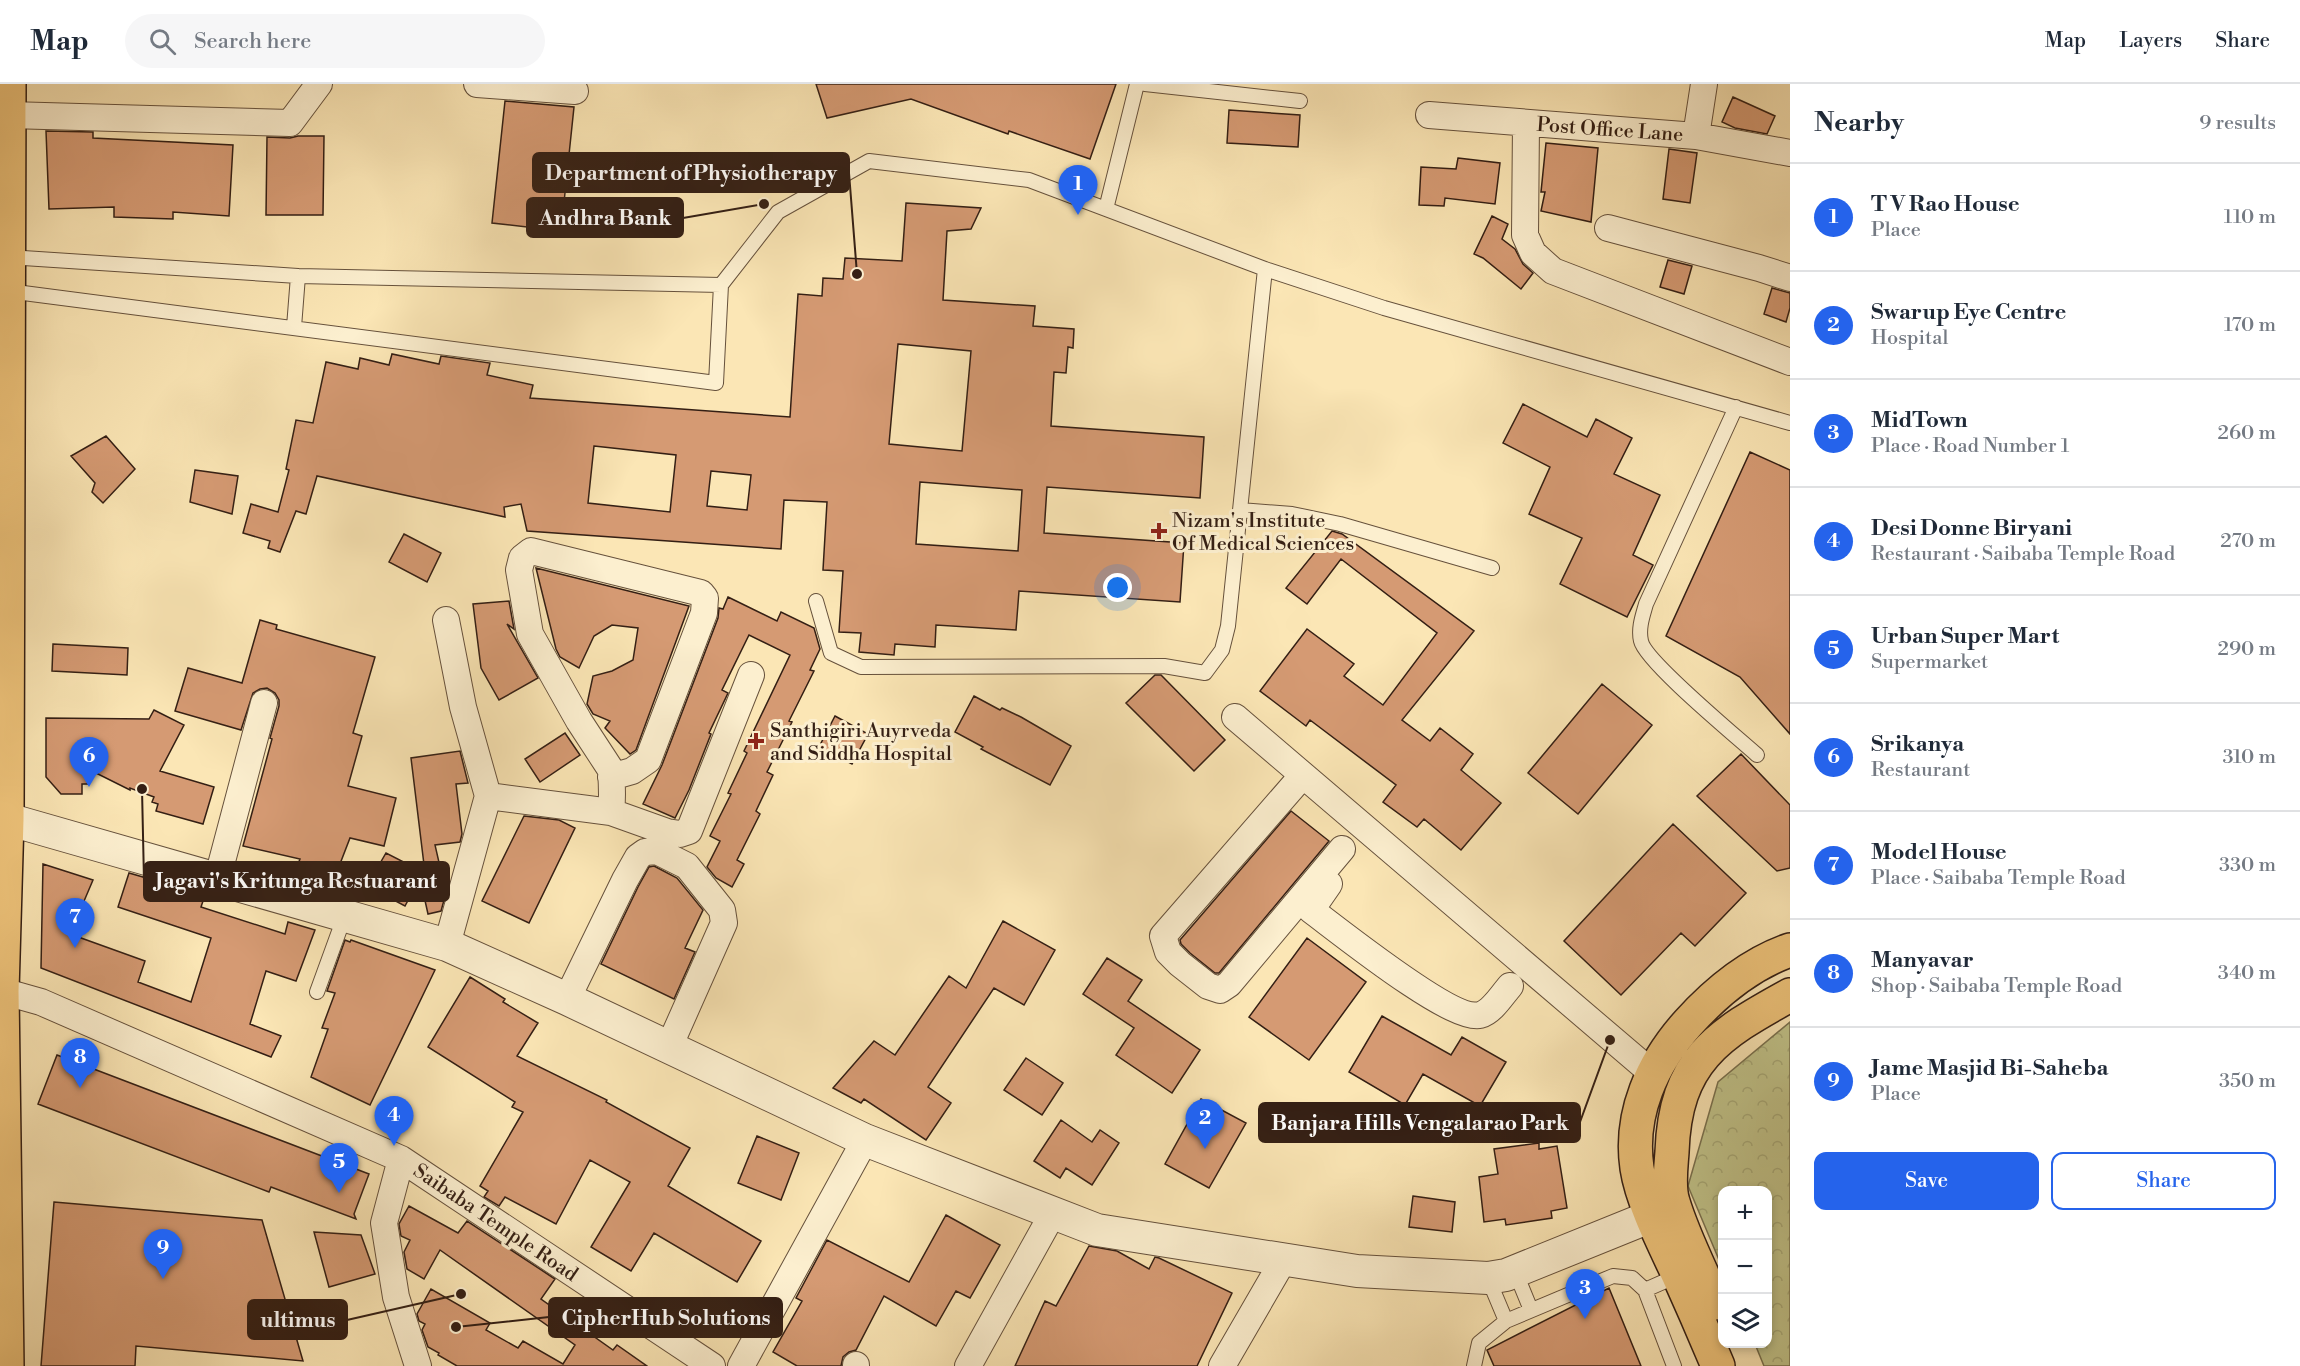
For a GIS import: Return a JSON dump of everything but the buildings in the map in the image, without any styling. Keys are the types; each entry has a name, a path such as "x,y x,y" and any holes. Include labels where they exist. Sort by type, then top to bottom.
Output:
{"main road":[{"path":"7,1366 2,991 7,819 9,100"},
{"path":"1718,1366 1652,1216 1638,1169 1636,1134 1644,1095 1652,1072 1673,1040 1703,1006 1732,982 1771,957 1790,951"},
{"path":"1718,1310 1672,1200 1672,1137 1677,1104 1691,1070 1717,1041 1751,1016 1790,995"},
{"path":"1734,1348 1742,1366"}],"street":[{"path":"9,100 290,123 319,84"},
{"path":"477,84 575,91"},
{"path":"1696,136 1704,84"},
{"name":"Post Office Lane","path":"1429,115 1696,136 1788,146"},
{"path":"1526,123 1525,235 1533,253 1553,271 1790,362"},
{"path":"1608,228 1790,278"},
{"path":"611,777 632,771 648,760 704,613 705,598 701,593 531,551 522,558 519,570 530,634 579,721 611,770 611,777 613,793 611,812"},
{"path":"446,620 463,707 488,796 447,945"},
{"path":"488,796 611,812 667,832 680,834 689,831 751,675"},
{"path":"217,880 264,703"},
{"path":"1235,717 1652,1072"},
{"path":"1303,775 1163,936 1168,952 1208,986 1220,990 1229,984 1342,849"},
{"path":"7,819 447,945 865,1140 1096,1230 1357,1271 1502,1275 1652,1216"},
{"path":"1366,829 1311,910 1433,999 1467,1014 1479,1015 1486,1012 1510,986"},
{"path":"567,999 624,880 638,857 645,852 657,850 687,866 722,910 724,923 669,1047"},
{"name":"Saibaba Temple Road","path":"2,991 41,1002 401,1160 711,1366"},
{"path":"741,1366 865,1140"},
{"path":"401,1160 384,1223 396,1297 418,1366"},
{"path":"968,1366 1053,1212"},
{"path":"1222,1366 1284,1259"}],"lane":[{"path":"1106,209 1137,84"},
{"path":"1145,84 1300,101"},
{"path":"7,291 716,383 721,285 778,212 868,161 1029,180 1265,269 1384,308 1790,423"},
{"path":"8,257 298,276 721,285"},
{"path":"816,601 831,653 861,667 1164,666 1205,673 1222,650 1228,626 1265,269"},
{"path":"294,327 298,276"},
{"path":"1736,407 1646,604 1640,626 1641,642 1658,666 1757,755"},
{"path":"1240,510 1292,514 1340,524 1492,568"},
{"path":"317,992 345,915"},
{"path":"1502,1275 1531,1310"},
{"path":"1502,1275 1506,1321"},
{"path":"1645,1290 1678,1275"},
{"path":"1474,1366 1479,1343 1506,1321 1613,1276 1632,1278 1645,1290 1674,1366"}],"green space":[{"path":"1790,1022 1790,1366 1764,1366 1757,1348 1772,1348 1772,1186 1718,1186 1718,1257 1688,1186 1718,1082"}],"place":[{"name":"Andhra Bank","path":"764,204"},
{"name":"T V Rao House","path":"1078,215"},
{"name":"Department of Physiotherapy","path":"857,274"},
{"name":"Nizam's Institute Of Medical Sciences","path":"1159,531"},
{"name":"Santhigiri Auyrveda and Siddha Hospital","path":"756,741"},
{"name":"Srikanya","path":"89,787"},
{"name":"Jagavi's Kritunga Restuarant","path":"142,789"},
{"name":"Model House","path":"75,948"},
{"name":"Banjara Hills Vengalarao Park","path":"1610,1040"},
{"name":"Manyavar","path":"80,1088"},
{"name":"Desi Donne Biryani","path":"394,1146"},
{"name":"Swarup Eye Centre","path":"1205,1149"},
{"name":"Urban Super Mart","path":"339,1193"},
{"name":"Jame Masjid Bi-Saheba","path":"163,1279"},
{"name":"ultimus","path":"461,1294"},
{"name":"MidTown","path":"1585,1319"},
{"name":"CipherHub Solutions","path":"456,1327"}]}
